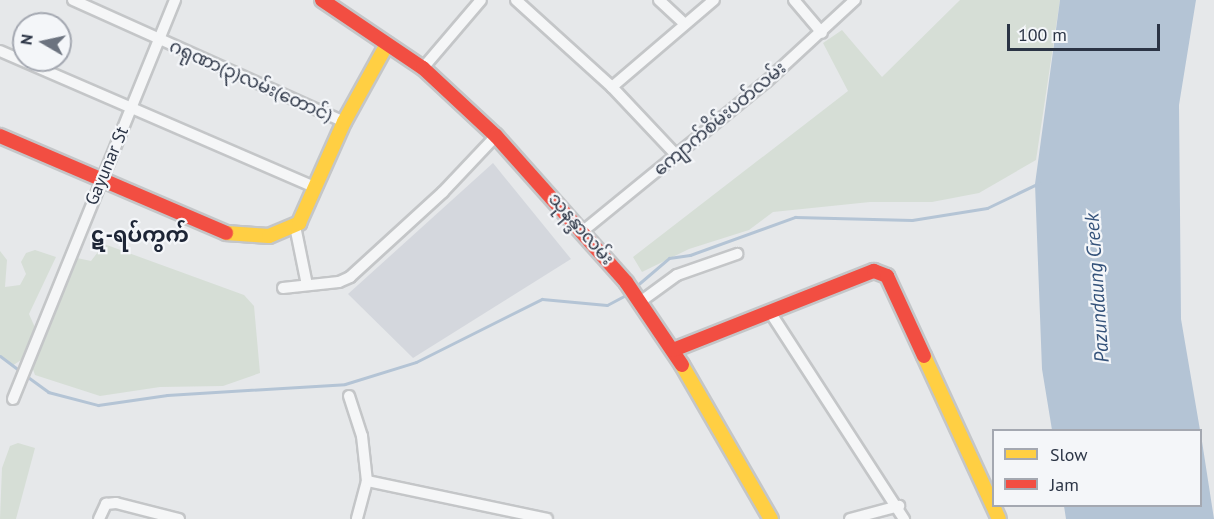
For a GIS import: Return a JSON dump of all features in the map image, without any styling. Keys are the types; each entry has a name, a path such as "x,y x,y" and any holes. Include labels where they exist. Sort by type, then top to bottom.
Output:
{"street":[{"name":"ဂရုဏာ(၃)လမ်း(တောင်)","path":"72,0 344,122"},
{"name":"Gayunar St","path":"13,399 100,178 131,110 175,0"},
{"name":"သုနန္ဒာလမ်း","path":"322,0 423,68 496,136 583,231 626,282 672,350 771,519"},
{"path":"423,68 481,0"},
{"path":"516,0 612,87 676,155"},
{"path":"659,0 684,23"},
{"path":"612,87 684,23 714,0"},
{"path":"794,0 822,33"},
{"name":"ကျောက်စိမ်းပတ်လမ်း","path":"583,231 822,33 855,0"},
{"path":"0,136 223,233 269,236 295,226 316,188 344,122 387,44"},
{"path":"0,51 131,110 316,188"},
{"path":"283,288 350,277 443,192 496,136"},
{"path":"295,226 307,285"},
{"path":"639,300 677,275 737,254"},
{"path":"672,350 874,271 887,276 992,504"},
{"path":"770,312 899,506 904,519"},
{"path":"350,396 362,436 367,481 357,519"},
{"path":"367,481 547,519"},
{"path":"99,519 106,504 179,519"},
{"path":"850,519 899,506"}],"shaded area":[{"path":"960,0 1060,0 1036,160 979,193 932,202 870,202 773,212 749,230 689,249 642,272 633,257 848,91 823,43 842,30 882,77"},
{"path":"493,163 571,259 413,358 348,294"},
{"path":"104,244 244,295 254,306 260,373 223,386 160,387 100,396 35,375 32,367 77,258 91,261"},
{"path":"35,250 56,257 29,314 37,332 27,356 12,366 0,357 0,251 7,260 5,287 20,285 26,274 21,262 26,253"},
{"path":"18,443 35,448 16,519 0,519 2,468 10,446"}],"water":[{"name":"Pazundaung Creek","path":"1060,0 1196,0 1179,105 1181,319 1200,429 1052,429 1042,369 1035,184"},
{"path":"1202,441 1214,519 1066,519 1064,507 1202,507"}],"waterway":[{"path":"635,287 669,258 690,255 795,217 912,220 987,208 1039,183"},
{"path":"25,375 48,392 98,405 167,395 345,384 416,362 542,299 607,305 628,294"},
{"path":"0,356 20,371"}],"traffic: slow":[{"path":"226,233 269,236 299,223 344,122 387,44"},
{"path":"924,356 992,504"},
{"path":"682,365 771,519"},
{"path":"993,507 999,519"}],"traffic: jam":[{"path":"322,0 423,68 496,136 626,282 682,365"},
{"path":"0,136 226,233"},
{"path":"673,350 874,271 887,276 924,356"}],"district":[{"name":"ဋ-ရပ်ကွက်","path":"140,235"}]}
